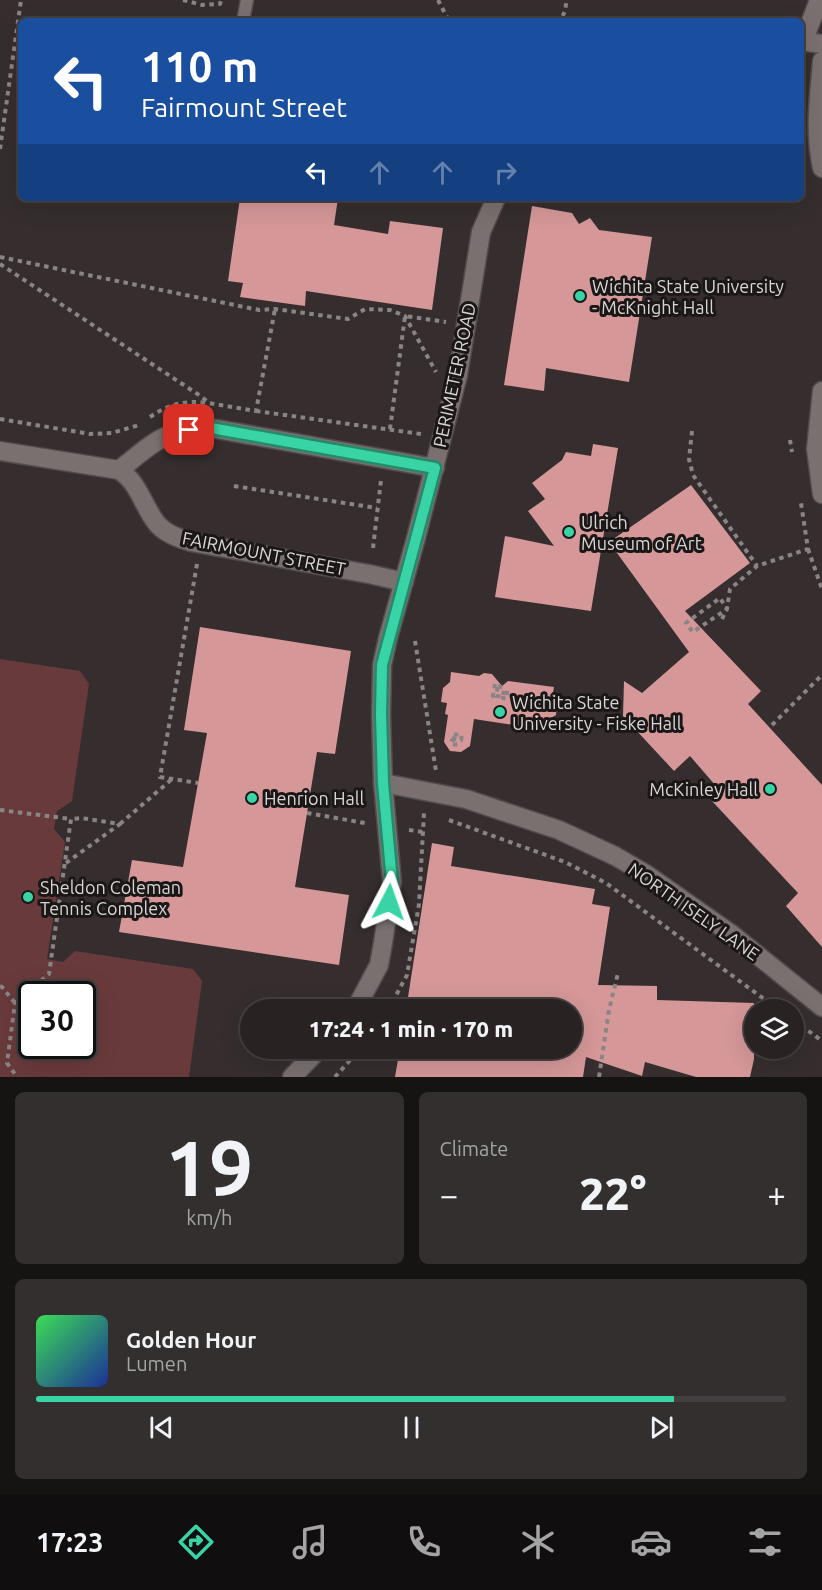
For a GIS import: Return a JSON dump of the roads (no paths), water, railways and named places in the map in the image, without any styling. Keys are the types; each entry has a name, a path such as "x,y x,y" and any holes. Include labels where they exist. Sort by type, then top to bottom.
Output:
{"street":[{"path":"804,37 819,0"},
{"path":"804,42 822,44"},
{"path":"822,61 818,100 819,157 822,168"},
{"name":"PERIMETER ROAD","path":"361,999 379,965 392,882 383,783 382,665 458,375 481,232 495,201"},
{"path":"822,391 819,449 822,494"},
{"path":"0,451 119,470 169,435 211,428 435,468"},
{"name":"FAIRMOUNT STREET","path":"119,470 127,475 138,489 156,522 172,536 191,542 369,573 404,582"},
{"name":"NORTH ISELY LANE","path":"383,783 466,799 560,830 615,856 646,874 730,933 822,1007"},
{"path":"292,1077 309,1059"}],"lane":[{"path":"244,18 247,0"}],"place":[{"name":"Wichita State University - McKnight Hall","path":"580,296"},
{"name":"Ulrich Museum of Art","path":"569,532"},
{"name":"Wichita State University - Fiske Hall","path":"500,712"},
{"name":"McKinley Hall","path":"770,789"},
{"name":"Henrion Hall","path":"252,798"},
{"name":"Sheldon Coleman Tennis Complex","path":"28,897"}]}
